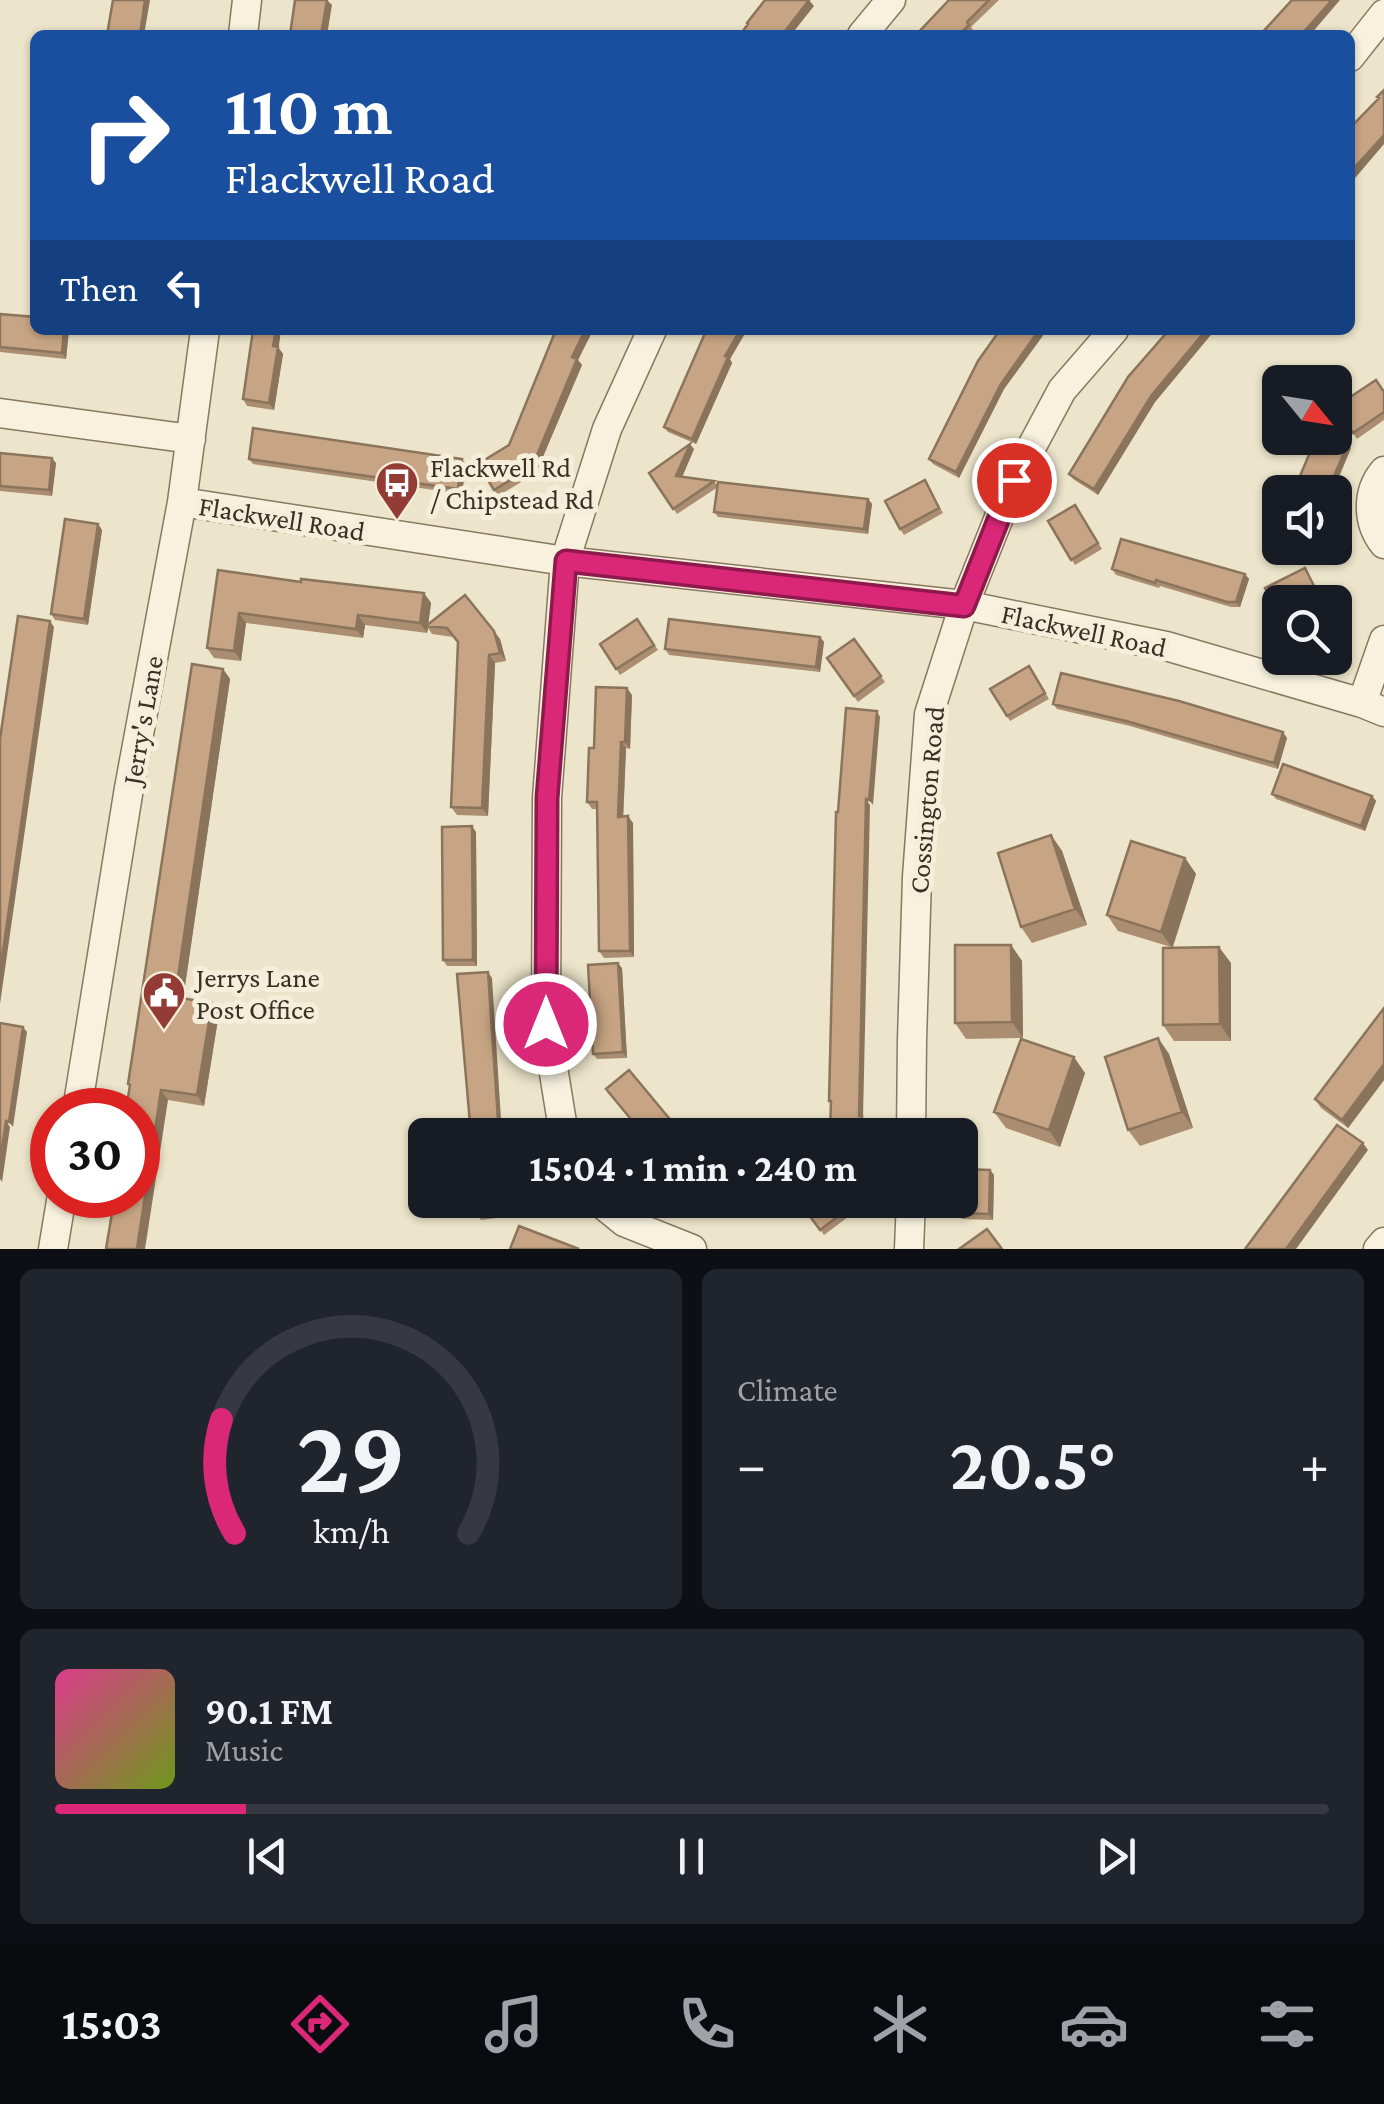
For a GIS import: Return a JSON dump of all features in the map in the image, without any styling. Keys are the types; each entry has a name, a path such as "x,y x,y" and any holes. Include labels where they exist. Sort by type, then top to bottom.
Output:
{"street":[{"path":"244,30 247,0"},
{"path":"866,30 891,0"},
{"path":"1355,51 1384,14"},
{"name":"Jerry's Lane","path":"80,1088 182,502 204,335"},
{"path":"561,1118 546,1024 547,798 566,561 607,429 650,335"},
{"name":"Cossington Road","path":"911,1118 917,878 929,714 964,606 1014,480 1062,390 1110,335"},
{"path":"0,413 191,439"},
{"path":"1384,471 1371,498 1372,522 1384,544"},
{"name":"Flackwell Road","path":"182,502 566,561 964,606 1166,646 1373,707"},
{"path":"1373,707 1384,640"},
{"path":"53,1249 58,1218"},
{"path":"619,1218 692,1249"},
{"path":"908,1249 910,1218"},
{"path":"1378,1249 1384,1242"}],"building":[{"path":"113,0 145,0 141,30 108,30"},
{"path":"295,0 327,0 322,30 291,30"},
{"path":"765,0 809,0 786,30 744,30"},
{"path":"949,0 989,0 964,30 921,30"},
{"path":"1292,0 1332,0 1305,30 1265,30"},
{"path":"1384,90 1384,135 1355,167 1355,123"},
{"path":"0,314 30,317 30,335 64,335 62,353 0,347"},
{"path":"252,335 275,335 273,346 278,347 269,403 243,399"},
{"path":"554,335 583,335 572,357 577,359 532,467 494,490 478,464 509,445"},
{"path":"704,335 737,335 692,439 664,427"},
{"path":"996,335 1035,335 1001,384 956,472 929,459 978,361"},
{"path":"1165,335 1202,335 1151,396 1094,489 1069,474 1128,377"},
{"path":"1376,380 1384,392 1384,412 1353,433 1352,432 1352,396"},
{"path":"253,428 462,459 458,489 249,459"},
{"path":"690,444 676,476 714,481 673,509 649,473"},
{"path":"0,453 52,458 49,490 0,486"},
{"path":"1309,455 1343,455 1334,475 1300,475"},
{"path":"925,480 939,508 900,529 885,501"},
{"path":"718,482 868,499 864,529 714,512"},
{"path":"1075,505 1098,543 1071,560 1048,521"},
{"path":"65,519 98,524 84,619 51,614"},
{"path":"1121,539 1245,574 1236,602 1112,569"},
{"path":"1305,568 1314,585 1271,585"},
{"path":"218,570 424,593 420,623 358,615 356,629 239,613 234,651 207,648"},
{"path":"465,595 494,631 500,653 489,655 482,808 451,807 458,642 447,628 426,626"},
{"path":"18,616 50,621 0,972 0,739"},
{"path":"637,619 654,645 616,669 600,644"},
{"path":"669,619 820,637 816,667 665,649"},
{"path":"854,639 881,676 854,696 827,658"},
{"path":"192,664 223,669 175,997 212,1003 197,1095 161,1090 160,1097 160,1088 130,1088"},
{"path":"1029,666 1045,693 1007,716 990,689"},
{"path":"1061,673 1179,701 1283,732 1274,763 1053,704"},
{"path":"596,687 627,688 618,817 628,816 630,951 599,951 597,802 587,802"},
{"path":"846,708 877,711 869,800 866,799 862,1118 830,1118 829,1101 838,812"},
{"path":"1283,764 1372,796 1361,826 1272,794"},
{"path":"472,826 473,960 443,960 442,827"},
{"path":"1051,835 1075,909 1021,927 998,853"},
{"path":"1131,841 1185,858 1161,932 1107,915"},
{"path":"955,945 1011,945 1012,1022 955,1023"},
{"path":"1219,947 1220,1024 1163,1025 1163,948"},
{"path":"618,963 623,1052 593,1054 588,965"},
{"path":"488,972 498,1118 470,1118 457,974"},
{"path":"1384,1008 1384,1064 1342,1120 1315,1099"},
{"path":"0,1023 23,1027 0,1164"},
{"path":"1158,1038 1182,1112 1128,1130 1105,1057"},
{"path":"1021,1039 1074,1057 1049,1130 994,1112"},
{"path":"629,1070 669,1118 630,1118 606,1089"},
{"path":"1337,1125 1363,1143 1286,1249 1245,1249"},
{"path":"978,1170 990,1170 989,1214 978,1214"},
{"path":"111,1218 142,1218 137,1249 106,1249"},
{"path":"811,1218 836,1218 820,1230"},
{"path":"519,1226 579,1249 510,1249"},
{"path":"987,1229 1002,1249 959,1249"}],"place":[{"name":"Flackwell Rd / Chipstead Rd","path":"397,521"},
{"name":"Jerrys Lane Post Office","path":"164,1031"}],"route":[{"path":"546,1024 547,798 566,561 964,606 1014,480"}]}
